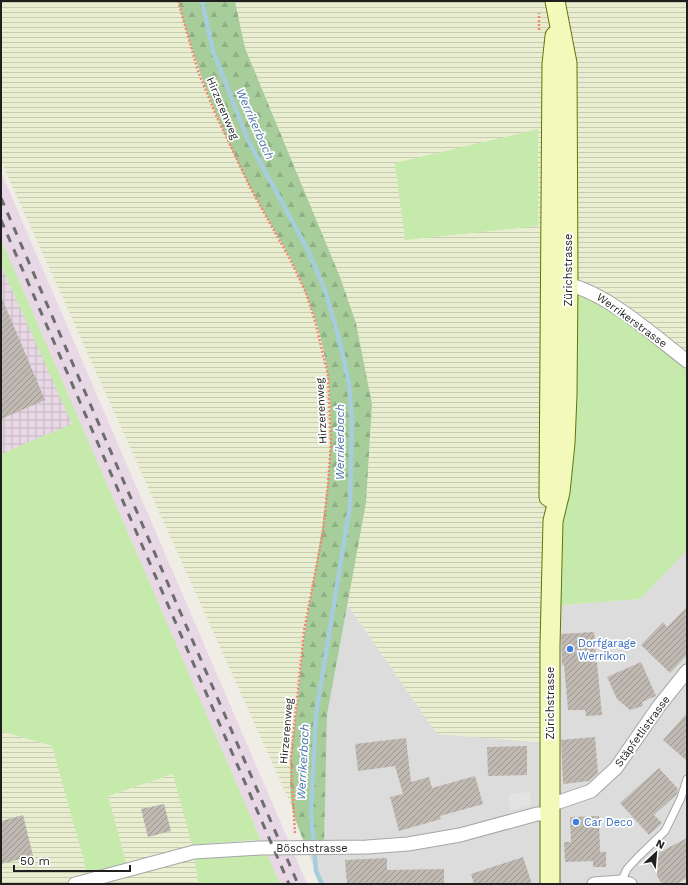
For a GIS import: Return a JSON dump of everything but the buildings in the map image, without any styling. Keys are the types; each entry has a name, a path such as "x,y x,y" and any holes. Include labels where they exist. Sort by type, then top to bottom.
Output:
{"main road":[{"name":"Zürichstrasse","path":"550,884 550,645 553,521 548,502 559,283 552,64 556,10"}],"street":[{"name":"Werrikerstrasse","path":"559,283 604,299 687,360"},
{"name":"Stäpfetlistrasse","path":"550,808 559,802 591,791 616,768 658,706 687,671"},
{"name":"Böschstrasse","path":"75,884 194,852 367,847 408,844 460,835 537,814 550,808"},
{"path":"594,884 625,883"}],"lane":[{"path":"625,883 627,870 665,831 681,798 687,779"}],"path":[{"name":"Hirzerenweg","path":"178,1 198,71 215,113 251,189 291,260 306,293 315,320 328,375 331,443 328,484 322,532 304,631 290,758 292,807 302,848"}],"shaded area":[{"path":"1,172 307,884 280,884 1,239"},
{"path":"1,265 73,424 1,454"},
{"path":"687,550 687,884 321,884 306,848 324,848 327,715 347,604 437,734 549,606 640,599"},
{"path":"530,792 530,806 510,810 509,794"}],"green space":[{"path":"1,1 178,1 198,71 215,113 251,189 291,260 306,293 315,321 328,375 331,443 323,532 304,631 300,665 291,758 292,807 1,161"},
{"path":"178,1 235,1 245,48 340,277 356,323 372,404 366,503 327,715 324,848 306,848 293,811 290,780 291,755 304,638 321,535 328,474 330,411 326,363 315,318 304,288 291,260 250,187 228,142 200,73"},
{"path":"235,1 687,1 687,550 640,599 549,606 550,741 535,742 437,734 347,604 366,503 372,404 356,323 340,277 245,48"},
{"path":"538,129 538,226 405,240 395,163"},
{"path":"1,239 280,884 198,884 195,859 262,854 256,840 192,845 173,774 108,796 128,869 89,879 52,746 1,731 1,454 72,424 1,265"},
{"path":"568,284 687,361 687,550 640,599 549,606"},
{"path":"1,731 52,746 90,879 128,869 108,796 174,774 194,852 198,884 1,884"}],"waterway":[{"name":"Werrikerbach","path":"202,1 213,51 248,140 309,252 326,293 338,335 349,383 352,422 350,506 316,714 311,813 316,871 322,884"}],"railway":[{"path":"1,198 298,884"},
{"path":"1,220 289,884"}],"place":[{"name":"Dorfgarage Werrikon","path":"570,649"},
{"name":"Car Deco","path":"576,822"}]}
